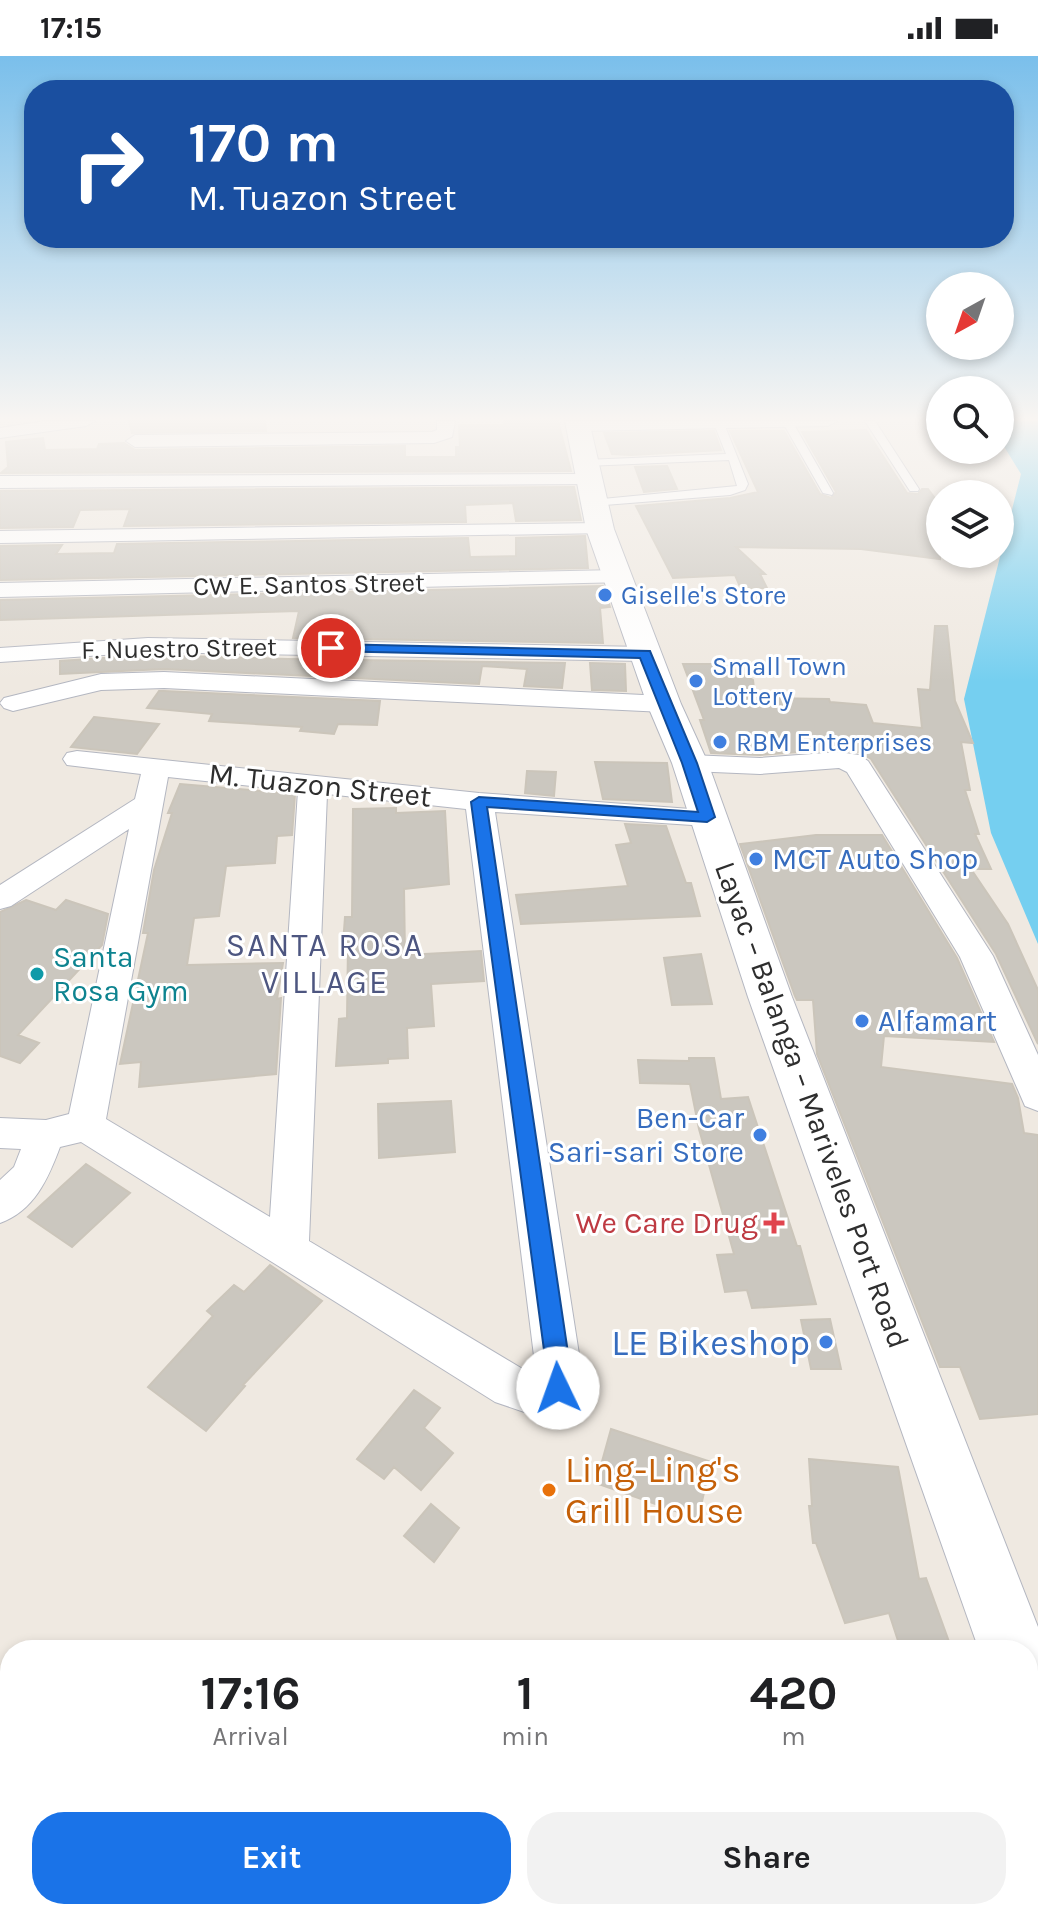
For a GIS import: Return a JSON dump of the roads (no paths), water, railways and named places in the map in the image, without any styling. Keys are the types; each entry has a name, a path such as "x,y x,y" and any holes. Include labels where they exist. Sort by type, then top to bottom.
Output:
{"main road":[{"name":"Layac – Balanga – Mariveles Port Road","path":"598,508 645,654 690,763 770,997 1009,1640"}],"street":[{"path":"0,537 266,533 393,508"},
{"path":"261,585 266,533"},
{"name":"CW E. Santos Street","path":"0,590 619,577"},
{"name":"F. Nuestro Street","path":"0,655 148,645 645,654"},
{"path":"13,703 101,682 164,680 664,704"},
{"name":"M. Tuazon Street","path":"77,759 479,802 707,817"},
{"path":"690,763 760,766 839,760 849,761 858,767 976,956 1011,1029 1038,1096"},
{"path":"86,1126 146,805 156,767"},
{"path":"288,1252 313,785"},
{"path":"0,1133 46,1135 86,1126 511,1387 536,1394 558,1388 560,1380 479,802"},
{"path":"0,899 146,805"},
{"path":"0,1206 29,1177 46,1135"}],"water":[{"path":"1014,508 1038,508 1038,944 991,833 964,699 997,568 1014,568"}],"place":[{"name":"Giselle's Store","path":"605,595"},
{"name":"Small Town Lottery","path":"696,681"},
{"name":"RBM Enterprises","path":"720,742"},
{"name":"MCT Auto Shop","path":"756,859"},
{"name":"Santa Rosa Gym","path":"37,974"},
{"name":"Alfamart","path":"862,1021"},
{"name":"Ben-Car Sari-sari Store","path":"760,1135"},
{"name":"We Care Drug","path":"774,1223"},
{"name":"LE Bikeshop","path":"826,1342"},
{"name":"Ling-Ling's Grill House","path":"549,1490"}],"district":[{"name":"SANTA ROSA VILLAGE","path":"325,964"}]}
